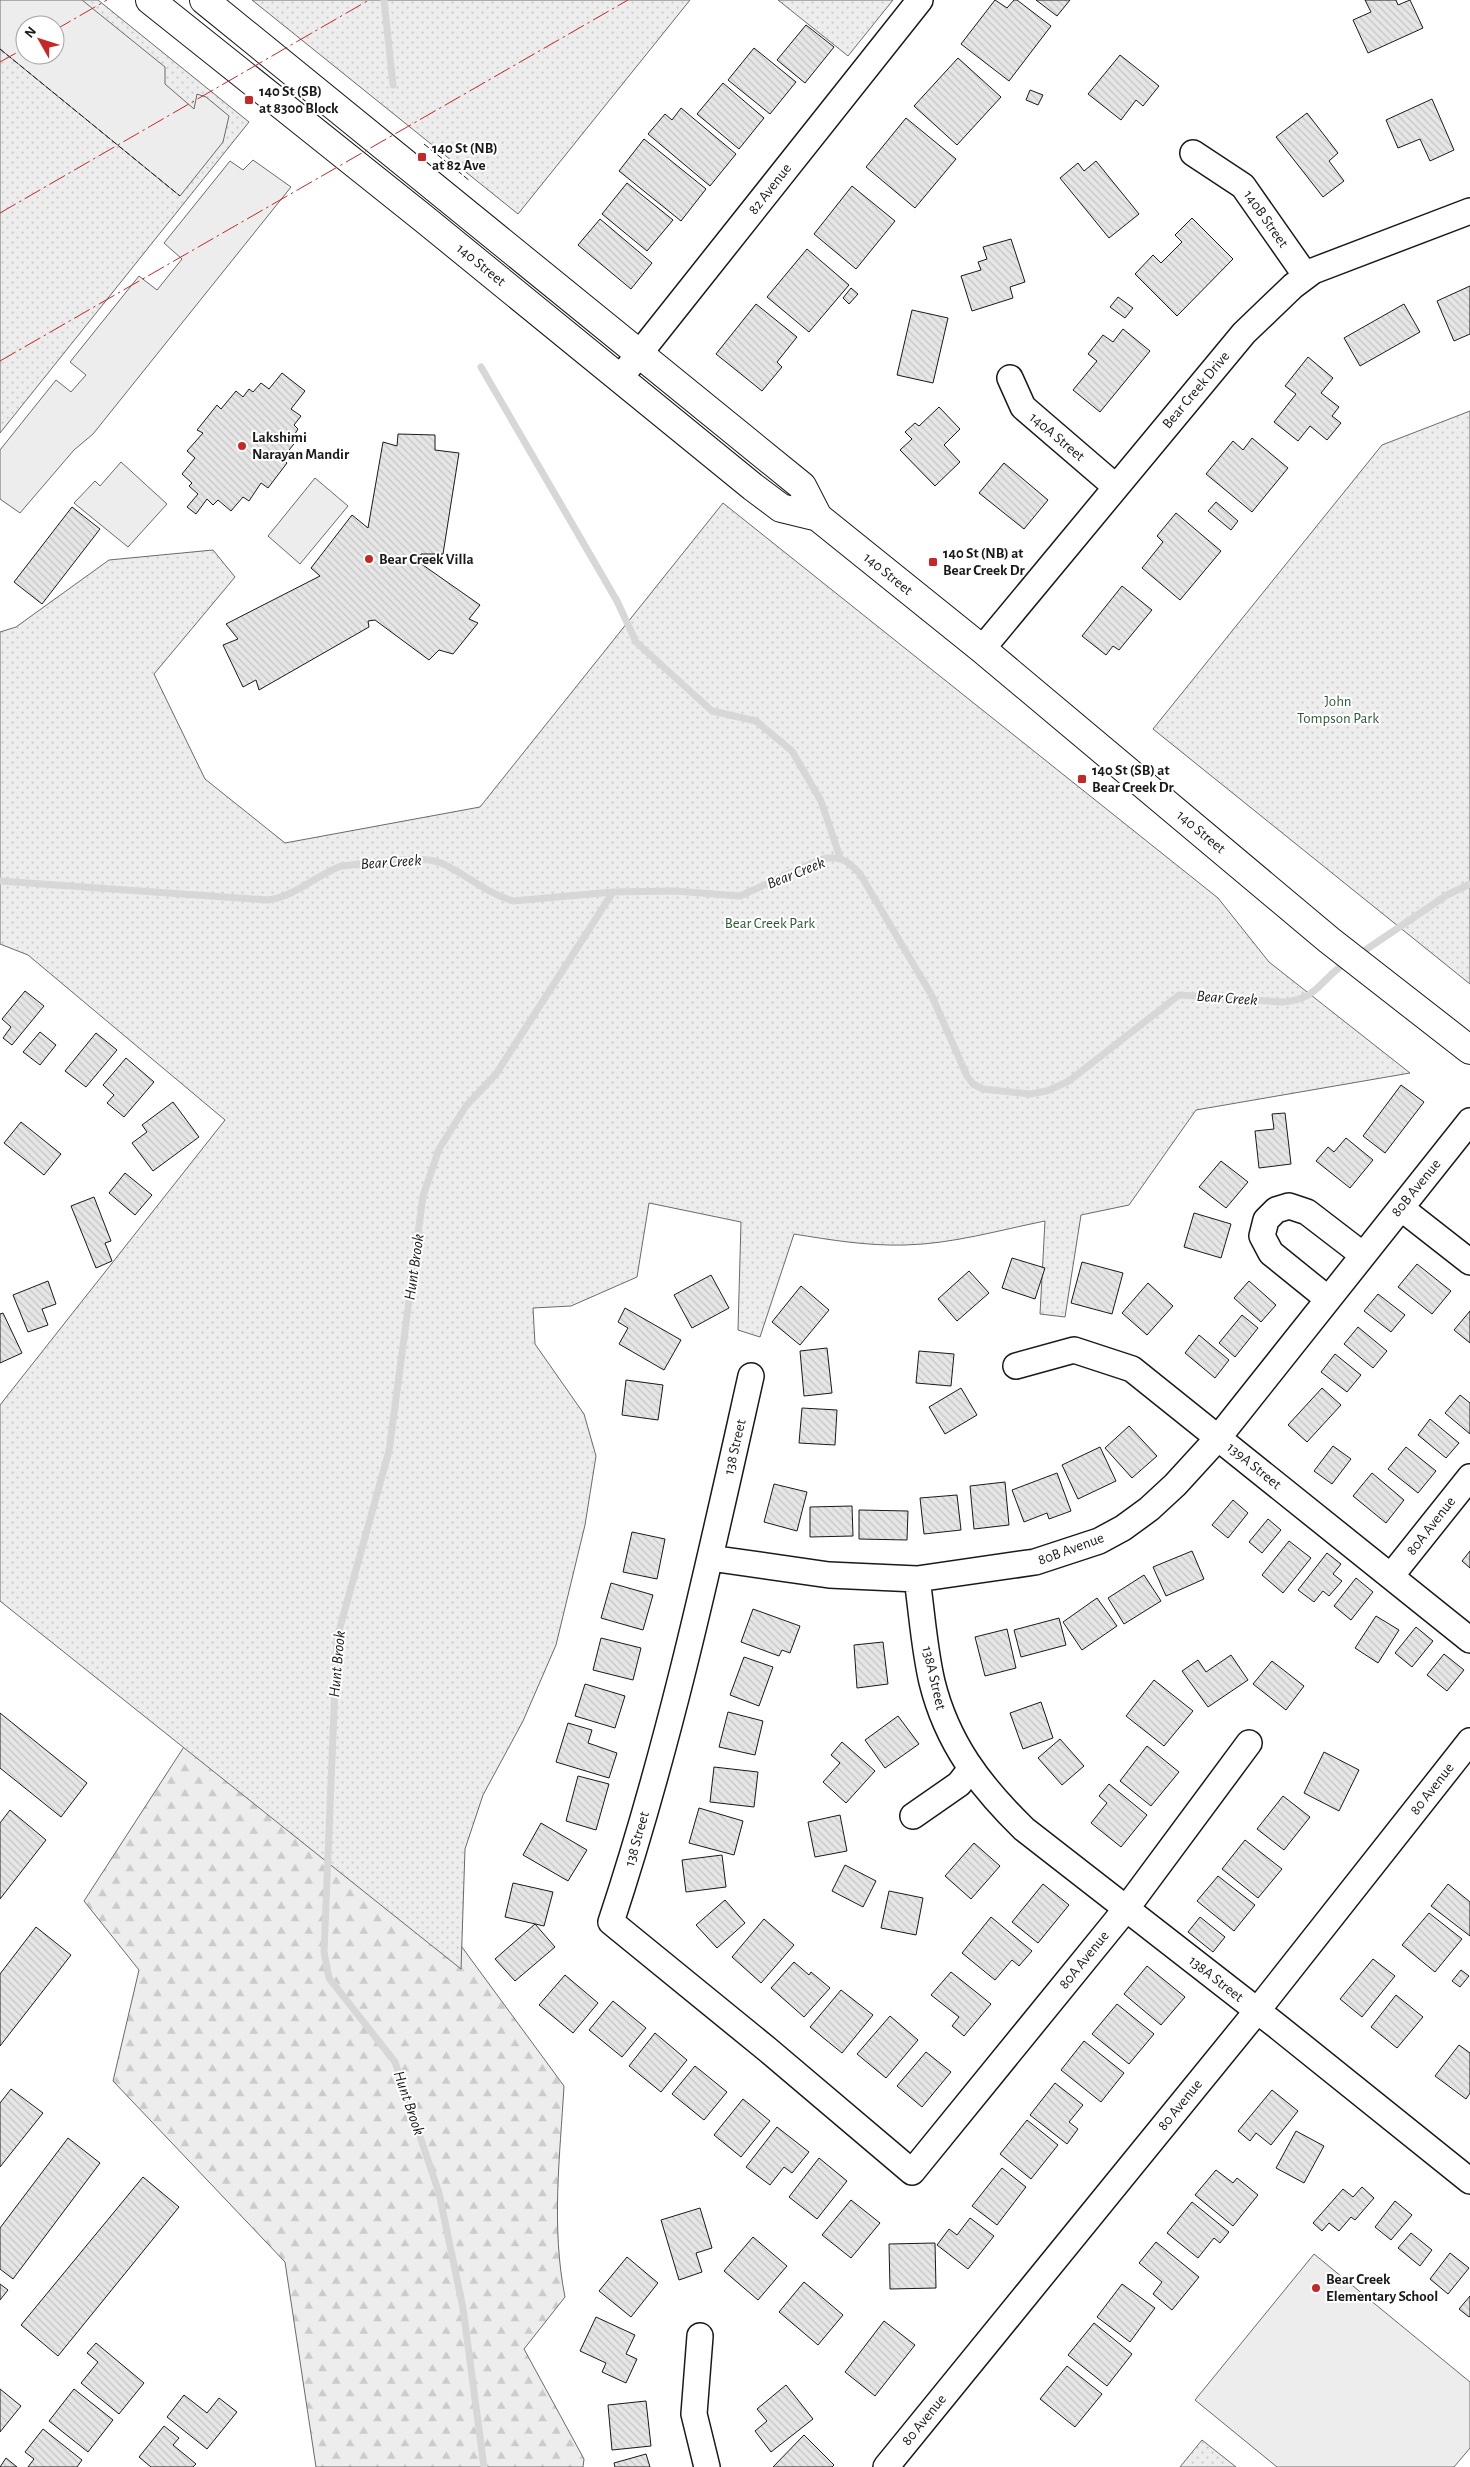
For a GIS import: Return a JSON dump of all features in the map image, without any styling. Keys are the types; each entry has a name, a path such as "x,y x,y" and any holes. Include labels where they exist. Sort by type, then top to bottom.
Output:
{"main road":[{"name":"140 Street","path":"150,0 781,508 818,517"},
{"name":"140 Street","path":"204,0 802,486 818,517 982,650 1329,940 1470,1050"}],"street":[{"name":"82 Avenue","path":"620,378 920,0"},
{"name":"140B Street","path":"1193,153 1243,186 1306,276"},
{"name":"Bear Creek Drive","path":"982,650 1244,332 1306,276 1313,271 1470,211"},
{"name":"140A Street","path":"1010,378 1023,407 1116,487"},
{"name":"80B Avenue","path":"710,1558 830,1574 917,1579 1035,1562 1098,1541 1123,1528 1149,1509 1175,1485 1218,1438 1470,1121"},
{"path":"1328,1299 1271,1254 1262,1236 1266,1220 1276,1210 1289,1206 1306,1212 1363,1255"},
{"path":"1400,1208 1470,1262"},
{"name":"139A Street","path":"1016,1366 1074,1350 1132,1369 1470,1640"},
{"name":"138 Street","path":"751,1376 710,1558 637,1843 611,1922 768,2050 912,2172"},
{"name":"80A Avenue","path":"1391,1576 1470,1477"},
{"name":"138A Street","path":"917,1579 932,1682 944,1718 970,1770 989,1793 1024,1829 1257,2011 1470,2182"},
{"name":"80 Avenue","path":"886,2467 1257,2011 1470,1741"},
{"name":"80A Avenue","path":"912,2172 1126,1909 1249,1743"},
{"path":"913,1816 958,1784 970,1770"},
{"path":"700,2336 694,2414 707,2467"}],"green space":[{"path":"0,0 98,0 249,122 0,433"},
{"path":"252,0 690,0 518,214"},
{"path":"778,0 893,0 848,56"},
{"name":"John Tompson Park","path":"1470,411 1470,984 1153,729 1382,445"},
{"name":"Bear Creek Park","path":"723,503 1218,898 1269,962 1410,1073 1196,1110 1129,1205 1081,1215 1065,1317 1040,1314 1045,1221 976,1236 905,1245 863,1244 794,1234 760,1337 738,1330 741,1222 649,1203 637,1277 571,1306 533,1308 535,1344 584,1414 596,1456 585,1525 556,1645 523,1721 483,1795 465,1849 461,1969 0,1601 0,1405 225,1120 28,955 0,944 0,632 16,627 109,560 213,550 235,577 154,674 205,779 285,843 480,807"},
{"path":"501,1297 423,1894 564,2086 557,2218 558,2244 565,2297 524,2349 584,2459 583,2467 316,2467 285,2262 113,2081 139,1970 84,1901 202,1719 0,1445"},
{"path":"1202,2440 1236,2467 1180,2467"}],"shaded area":[{"path":"0,0 82,0 165,67 165,84 194,109 197,94 206,97 229,116 223,142 180,196 20,65 65,65 65,15 15,15 15,61 0,49"},
{"path":"253,160 291,187 93,434 74,450 20,513 0,499 0,450 56,380 71,392 86,375 70,362 139,276 157,290 182,259 164,243 230,161 243,170"},
{"path":"121,462 167,504 128,547 74,503 95,481 100,486"},
{"path":"315,478 348,506 300,564 268,536"},
{"name":"Bear Creek Elementary School","path":"1314,2254 1470,2382 1470,2448 1454,2467 1277,2467 1195,2400"}],"building":[{"path":"995,0 1007,8 1014,0 1017,0 1051,26 1009,81 961,44"},
{"path":"1036,0 1070,0 1057,16"},
{"path":"1365,0 1396,0 1398,5 1410,0 1423,28 1368,53 1353,20 1371,12"},
{"path":"806,25 834,47 805,83 777,60"},
{"path":"754,48 796,82 770,114 728,80"},
{"path":"1120,55 1159,86 1143,106 1136,100 1121,120 1088,94"},
{"path":"958,58 1001,97 957,145 914,106"},
{"path":"723,83 764,118 739,149 697,114"},
{"path":"1030,90 1043,95 1038,105 1026,100"},
{"path":"1432,99 1454,150 1430,161 1420,139 1398,148 1386,120"},
{"path":"681,108 736,154 710,186 648,134 665,114 672,120"},
{"path":"1307,113 1338,153 1329,161 1344,181 1323,197 1276,137"},
{"path":"906,118 956,159 915,208 866,167"},
{"path":"644,139 706,189 681,221 619,171"},
{"path":"1096,161 1139,214 1109,238 1060,178 1078,163 1084,171"},
{"path":"627,183 673,220 647,251 602,214"},
{"path":"852,186 895,221 856,269 814,234"},
{"path":"1192,218 1233,259 1177,316 1135,274 1153,255 1161,263 1182,242 1175,235"},
{"path":"600,219 652,263 631,289 578,245"},
{"path":"1011,239 1025,282 1010,287 1013,298 972,311 961,276 981,270 978,262 987,259 983,247"},
{"path":"807,249 849,285 809,332 767,297"},
{"path":"1470,286 1470,334 1454,341 1437,301"},
{"path":"851,288 858,294 849,304 843,298"},
{"path":"1118,297 1133,308 1125,318 1110,307"},
{"path":"756,304 797,337 777,362 782,367 762,391 716,354"},
{"path":"1404,304 1420,332 1360,366 1344,338"},
{"path":"912,310 948,318 933,383 897,375"},
{"path":"1123,329 1150,351 1100,412 1073,390 1097,361 1088,354 1103,335 1113,342"},
{"path":"1308,357 1333,378 1321,393 1339,407 1332,416 1341,423 1327,440 1310,426 1298,441 1274,422 1296,394 1285,386"},
{"name":"Lakshimi Narayan Mandir","path":"282,373 305,391 291,409 301,416 294,425 298,429 293,437 297,440 282,459 287,463 268,488 261,483 249,501 243,497 231,511 218,500 213,505 207,499 196,514 187,507 198,494 189,486 192,483 182,474 195,458 187,451 203,433 197,430 217,405 221,409 236,391 243,397 249,389 253,392 261,383 269,389"},
{"path":"939,407 960,429 944,445 960,462 935,486 900,450 912,439 905,432 915,423 919,426"},
{"name":"Bear Creek Villa","path":"398,434 435,435 435,450 459,453 443,554 421,554 420,563 480,605 469,619 478,623 453,654 439,650 429,660 375,620 368,621 369,627 259,690 256,680 243,687 223,645 238,639 226,624 320,576 311,568 352,515 368,528 383,442 397,446"},
{"path":"1252,438 1288,468 1252,512 1206,474 1233,441 1243,450"},
{"path":"1004,463 1048,500 1024,529 979,493"},
{"path":"1216,502 1238,521 1231,530 1208,511"},
{"path":"72,507 100,529 42,604 14,582"},
{"path":"1176,513 1221,551 1180,600 1142,568 1163,542 1157,536"},
{"path":"1122,586 1152,610 1119,650 1113,646 1106,655 1082,636"},
{"path":"25,991 44,1006 12,1045 3,1038 11,1027 2,1019"},
{"path":"40,1032 56,1045 40,1065 23,1052"},
{"path":"96,1033 117,1050 86,1087 65,1071"},
{"path":"126,1058 154,1082 124,1117 107,1103 114,1095 103,1085"},
{"path":"1401,1085 1424,1102 1385,1153 1363,1136"},
{"path":"173,1102 199,1137 153,1171 132,1143 147,1132 142,1125"},
{"path":"1285,1113 1291,1164 1259,1168 1255,1131 1274,1129 1272,1114"},
{"path":"21,1122 61,1154 44,1175 4,1143"},
{"path":"1346,1138 1373,1160 1350,1188 1316,1161 1328,1147 1334,1152"},
{"path":"1221,1161 1248,1182 1226,1208 1199,1187"},
{"path":"125,1173 152,1195 135,1215 109,1193"},
{"path":"94,1197 111,1241 105,1243 112,1261 96,1268 71,1206"},
{"path":"1194,1213 1231,1224 1221,1258 1184,1247"},
{"path":"1012,1258 1045,1268 1035,1299 1002,1288"},
{"path":"1082,1262 1123,1273 1112,1314 1071,1303"},
{"path":"1417,1264 1451,1291 1432,1314 1398,1287"},
{"path":"969,1271 989,1293 957,1321 938,1299"},
{"path":"711,1275 729,1308 692,1328 674,1295"},
{"path":"48,1281 56,1304 42,1309 48,1325 28,1332 13,1295"},
{"path":"1249,1281 1276,1305 1261,1322 1234,1298"},
{"path":"1148,1283 1173,1306 1147,1335 1122,1313"},
{"path":"801,1286 829,1310 800,1345 772,1322"},
{"path":"1378,1294 1405,1315 1391,1332 1364,1311"},
{"path":"625,1308 681,1340 664,1370 619,1344 628,1328 618,1322"},
{"path":"1470,1311 1470,1343 1454,1330"},
{"path":"3,1313 22,1353 0,1363 0,1314"},
{"path":"1242,1315 1258,1328 1235,1357 1219,1343"},
{"path":"1358,1327 1387,1351 1373,1368 1344,1344"},
{"path":"1199,1335 1229,1360 1215,1378 1185,1353"},
{"path":"827,1348 832,1393 804,1396 800,1351"},
{"path":"919,1351 954,1354 951,1386 916,1383"},
{"path":"1335,1354 1361,1375 1347,1392 1321,1372"},
{"path":"626,1380 663,1385 658,1420 622,1415"},
{"path":"961,1388 977,1415 945,1434 929,1407"},
{"path":"1322,1388 1341,1405 1307,1442 1288,1425"},
{"path":"1460,1395 1470,1403 1470,1434 1445,1413"},
{"path":"802,1408 837,1410 835,1445 799,1443"},
{"path":"1430,1419 1459,1443 1446,1458 1418,1435"},
{"path":"1129,1426 1157,1456 1132,1478 1105,1448"},
{"path":"1333,1446 1351,1459 1332,1484 1314,1471"},
{"path":"1100,1447 1116,1481 1078,1499 1062,1465"},
{"path":"1406,1447 1436,1471 1418,1493 1388,1469"},
{"path":"1057,1473 1071,1511 1049,1519 1047,1513 1024,1522 1012,1490"},
{"path":"1372,1473 1404,1500 1386,1523 1353,1496"},
{"path":"1005,1482 1009,1525 974,1529 970,1486"},
{"path":"774,1484 807,1492 797,1531 764,1522"},
{"path":"957,1495 961,1530 924,1534 920,1498"},
{"path":"1233,1500 1248,1513 1228,1538 1212,1525"},
{"path":"852,1506 853,1536 810,1537 810,1507"},
{"path":"859,1510 908,1511 907,1540 859,1539"},
{"path":"1268,1519 1281,1530 1262,1553 1249,1542"},
{"path":"632,1532 665,1539 657,1579 623,1572"},
{"path":"1289,1541 1311,1558 1283,1593 1262,1575"},
{"path":"1192,1551 1204,1579 1166,1596 1153,1567"},
{"path":"1470,1551 1470,1568 1462,1561"},
{"path":"1327,1553 1341,1564 1333,1574 1342,1581 1329,1596 1323,1591 1314,1602 1298,1590"},
{"path":"1144,1575 1161,1601 1124,1624 1108,1598"},
{"path":"1356,1578 1373,1592 1351,1620 1334,1606"},
{"path":"611,1583 653,1595 643,1630 601,1618"},
{"path":"1097,1598 1117,1626 1082,1650 1063,1622"},
{"path":"753,1609 800,1626 790,1653 782,1650 779,1656 741,1642"},
{"path":"1376,1616 1399,1630 1378,1663 1355,1648"},
{"path":"1059,1618 1066,1645 1021,1657 1014,1630"},
{"path":"1416,1627 1433,1641 1412,1667 1395,1653"},
{"path":"1007,1629 1016,1668 985,1676 975,1637"},
{"path":"601,1638 641,1648 633,1680 593,1670"},
{"path":"883,1642 888,1684 857,1688 854,1645"},
{"path":"1444,1654 1464,1670 1447,1691 1427,1675"},
{"path":"1231,1655 1248,1680 1208,1707 1182,1671 1198,1660 1206,1672"},
{"path":"744,1657 773,1667 759,1706 730,1695"},
{"path":"1272,1661 1304,1686 1286,1710 1253,1684"},
{"path":"1154,1680 1193,1711 1164,1746 1126,1716"},
{"path":"585,1684 625,1696 615,1728 575,1716"},
{"path":"1041,1702 1053,1738 1023,1749 1010,1713"},
{"path":"728,1712 763,1721 755,1755 719,1747"},
{"path":"0,1713 87,1783 61,1817 0,1768"},
{"path":"898,1716 919,1744 885,1768 865,1740"},
{"path":"568,1723 592,1730 588,1743 617,1753 609,1778 556,1762"},
{"path":"1060,1739 1084,1766 1062,1785 1038,1758"},
{"path":"842,1742 875,1771 846,1803 823,1782 840,1763 831,1755"},
{"path":"1147,1746 1179,1772 1151,1806 1120,1781"},
{"path":"1324,1752 1359,1770 1339,1811 1304,1793"},
{"path":"714,1767 758,1772 754,1807 710,1802"},
{"path":"578,1776 609,1784 596,1830 566,1821"},
{"path":"1109,1784 1147,1815 1121,1847 1091,1823 1107,1803 1099,1796"},
{"path":"1283,1796 1310,1817 1284,1850 1257,1829"},
{"path":"699,1808 743,1821 734,1855 689,1843"},
{"path":"10,1810 46,1840 0,1899 0,1823"},
{"path":"840,1815 847,1851 815,1857 808,1822"},
{"path":"541,1823 587,1850 568,1881 523,1855"},
{"path":"1245,1840 1282,1869 1258,1898 1222,1869"},
{"path":"974,1843 1000,1866 971,1899 945,1876"},
{"path":"722,1855 726,1887 686,1892 682,1860"},
{"path":"845,1865 876,1881 863,1907 832,1891"},
{"path":"1218,1876 1255,1905 1234,1931 1197,1901"},
{"path":"513,1883 553,1892 544,1926 505,1917"},
{"path":"1043,1884 1069,1905 1038,1943 1012,1922"},
{"path":"1448,1884 1470,1902 1470,1936 1431,1906"},
{"path":"889,1891 923,1898 916,1935 881,1928"},
{"path":"725,1900 745,1923 717,1948 696,1925"},
{"path":"1429,1913 1462,1939 1435,1972 1402,1945"},
{"path":"991,1917 1032,1951 1019,1966 1012,1960 995,1980 962,1953"},
{"path":"1200,1917 1225,1937 1213,1952 1188,1932"},
{"path":"764,1919 794,1945 761,1983 732,1957"},
{"path":"535,1924 555,1947 515,1981 495,1959"},
{"path":"36,1927 71,1955 0,2046 0,1974"},
{"path":"1373,1959 1395,1976 1362,2017 1340,1999"},
{"path":"794,1962 809,1975 811,1972 830,1988 804,2017 771,1988"},
{"path":"1147,1966 1185,1997 1161,2025 1124,1994"},
{"path":"1461,1970 1469,1976 1460,1987 1452,1981"},
{"path":"951,1972 991,2004 964,2036 952,2026 959,2017 931,1995"},
{"path":"565,1975 598,2003 573,2033 539,2005"},
{"path":"841,1990 873,2015 842,2053 810,2027"},
{"path":"1396,1995 1423,2017 1397,2048 1371,2027"},
{"path":"613,2001 646,2028 622,2057 589,2030"},
{"path":"1117,2004 1154,2034 1129,2064 1092,2034"},
{"path":"890,2016 918,2040 886,2078 857,2054"},
{"path":"655,2033 687,2060 661,2092 629,2066"},
{"path":"1084,2041 1124,2073 1101,2102 1061,2070"},
{"path":"1459,2045 1470,2053 1470,2093 1466,2099 1435,2076"},
{"path":"926,2052 951,2072 922,2107 897,2086"},
{"path":"695,2066 727,2092 704,2120 672,2094"},
{"path":"1055,2083 1083,2105 1069,2122 1078,2129 1067,2144 1030,2115"},
{"path":"11,2089 43,2113 0,2167 0,2103"},
{"path":"1272,2090 1298,2111 1271,2145 1256,2133 1250,2141 1238,2131"},
{"path":"743,2099 770,2121 741,2157 714,2135"},
{"path":"1027,2120 1058,2145 1031,2179 1000,2154"},
{"path":"777,2127 809,2152 792,2173 784,2167 770,2185 746,2167"},
{"path":"1296,2131 1324,2146 1304,2183 1276,2168"},
{"path":"68,2138 100,2163 13,2279 0,2269 0,2228"},
{"path":"819,2158 847,2181 817,2219 789,2197"},
{"path":"1002,2168 1026,2187 997,2225 972,2206"},
{"path":"1216,2170 1233,2183 1237,2178 1258,2195 1233,2226 1195,2195"},
{"path":"143,2177 179,2207 58,2356 21,2325"},
{"path":"1362,2187 1374,2198 1355,2220 1351,2217 1339,2231 1329,2223 1322,2231 1313,2223 1343,2189 1353,2197"},
{"path":"851,2200 880,2223 851,2258 822,2235"},
{"path":"1395,2201 1412,2215 1391,2240 1375,2227"},
{"path":"1192,2202 1229,2232 1220,2243 1214,2238 1198,2258 1167,2233"},
{"path":"700,2208 712,2248 696,2253 702,2272 679,2280 661,2220"},
{"path":"970,2218 994,2236 968,2269 937,2245 949,2229 957,2235"},
{"path":"1411,2233 1432,2250 1420,2266 1398,2248"},
{"path":"753,2237 787,2266 758,2300 724,2271"},
{"path":"1156,2242 1199,2277 1172,2310 1153,2294 1162,2282 1139,2263"},
{"path":"935,2243 936,2288 890,2289 889,2244"},
{"path":"1450,2253 1469,2268 1448,2294 1430,2279"},
{"path":"627,2257 658,2283 631,2317 599,2291"},
{"path":"804,2282 843,2315 818,2345 779,2312"},
{"path":"0,2284 8,2290 0,2300"},
{"path":"1122,2284 1155,2308 1130,2342 1097,2317"},
{"path":"1470,2296 1470,2316 1469,2317 1459,2309"},
{"path":"596,2317 635,2335 626,2354 637,2359 626,2383 602,2372 606,2363 580,2351"},
{"path":"884,2321 915,2345 875,2396 845,2372"},
{"path":"1094,2323 1132,2354 1107,2386 1068,2355"},
{"path":"96,2343 144,2383 119,2414 81,2383 98,2362 87,2353"},
{"path":"1067,2366 1102,2394 1075,2427 1040,2399"},
{"path":"786,2385 813,2419 771,2452 755,2431 767,2421 757,2409"},
{"path":"0,2389 21,2406 0,2432"},
{"path":"74,2389 113,2420 88,2452 49,2421"},
{"path":"184,2395 207,2413 219,2398 237,2412 207,2449 167,2417"},
{"path":"646,2401 651,2446 612,2450 608,2405"},
{"path":"164,2426 179,2438 173,2445 196,2464 193,2467 151,2467 139,2457"},
{"path":"43,2429 82,2460 77,2467 28,2467 34,2459 25,2452"},
{"path":"804,2435 834,2465 832,2467 773,2467"},
{"path":"646,2454 650,2467 615,2467 614,2463"},
{"path":"6,2458 17,2467 0,2467"}],"waterway":[{"path":"384,0 393,85"},
{"path":"481,367 617,601 636,642 712,711 756,721 792,751 821,801 840,857"},
{"name":"Bear Creek","path":"0,881 268,900 297,890 341,866 420,859 441,863 503,898 513,901 613,892 675,891 740,896 819,860 837,858 851,865 860,874 931,994 967,1076 973,1084 983,1089 1030,1094 1047,1091 1069,1081 1179,995 1283,1002 1295,1000 1312,993 1347,962"},
{"name":"Bear Creek","path":"1358,955 1447,895 1470,884"},
{"name":"Hunt Brook","path":"484,2467 463,2308 439,2193 395,2062 329,1978 324,1952 337,1638 389,1451 423,1196 439,1149 466,1106 496,1074 613,892"}],"fence":[{"path":"0,49 180,196"},
{"path":"424,144 470,181"}],"power":[{"path":"65,24 107,0"},
{"path":"0,213 369,0"},
{"path":"0,361 628,0"},
{"path":"0,62 15,54"}],"place":[{"name":"140 St (SB) at 8300 Block","path":"249,100"},
{"name":"140 St (NB) at 82 Ave","path":"422,157"},
{"name":"Lakshimi Narayan Mandir","path":"242,446"},
{"name":"Bear Creek Villa","path":"369,559"},
{"name":"140 St (NB) at Bear Creek Dr","path":"933,562"},
{"name":"140 St (SB) at Bear Creek Dr","path":"1082,779"},
{"name":"Bear Creek Elementary School","path":"1316,2288"}]}
